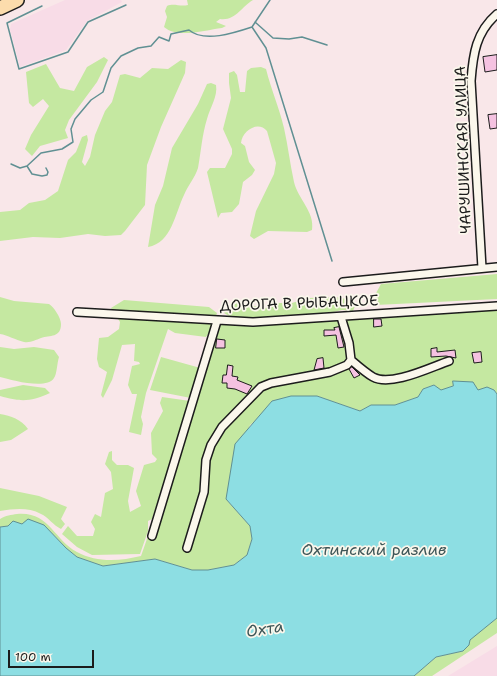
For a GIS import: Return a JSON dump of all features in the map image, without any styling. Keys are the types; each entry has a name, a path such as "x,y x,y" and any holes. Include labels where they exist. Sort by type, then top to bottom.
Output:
{"highway":[{"path":"0,8 17,0"}],"street":[{"name":"ЧАРУШИНСКАЯ УЛИЦА","path":"482,268 471,81 473,54 480,35 497,14"},
{"path":"343,282 497,267"},
{"name":"ДОРОГА В РЫБАЦКОЕ","path":"78,312 253,322 497,306"},
{"path":"341,317 349,344 351,360 373,377 387,380 412,375 449,361"},
{"path":"152,536 217,321"},
{"path":"187,548 204,492 206,460 211,445 222,427 261,387 271,382 330,372 347,365 351,360"}],"shaded area":[{"path":"65,0 121,0 122,2 87,21 66,50 20,67 10,29 11,24"},
{"path":"497,646 497,676 448,676"}],"green space":[{"path":"187,0 253,0 234,16 226,19 220,19 216,22 226,26 222,28 184,33 170,31 164,27 167,17 165,11 167,6 188,5"},
{"path":"104,57 108,60 97,82 69,120 65,130 68,138 40,146 32,156 25,149 31,135 49,106 43,99 33,107 29,103 26,72 46,64 60,88 74,91 87,67"},
{"path":"181,60 186,62 185,73 161,127 147,165 145,205 121,235 105,236 88,234 60,238 33,237 0,241 0,212 20,210 29,203 45,200 58,191 68,160 76,152 82,137 87,135 88,140 82,162 85,166 90,157 95,135 105,111 112,102 120,75 125,74 140,78 152,68 168,69"},
{"path":"261,67 266,69 280,113 294,182 309,211 312,230 307,232 268,231 254,239 250,236 256,211 274,174 276,163 267,131 263,128 255,127 251,128 244,135 241,143 245,146 249,162 255,170 252,175 243,182 239,204 232,212 221,213 218,218 207,172 210,168 225,168 232,154 232,149 223,129 231,98 229,73 234,71 237,75 240,92 245,92 247,71 251,68"},
{"path":"211,83 216,85 216,93 205,125 197,172 186,191 168,234 156,244 148,247 155,205 163,186 172,148 198,104 207,84"},
{"path":"497,274 497,299 376,305 375,295 381,284"},
{"path":"0,297 14,301 51,305 60,319 61,328 59,332 57,334 31,342 21,341 0,334"},
{"path":"335,297 347,299 355,306 353,311 342,310 317,316 253,320 234,319 224,313 226,309 237,303 267,308 277,303 292,303 308,298"},
{"path":"124,300 209,307 217,313 211,330 206,337 175,333 168,329 146,393 141,417 143,424 141,435 129,432 137,394 132,394 128,385 132,366 140,364 139,362 134,361 135,344 122,345 112,380 103,398 101,395 107,372 99,367 97,359 99,338 108,337 119,329 120,322 111,308"},
{"path":"497,307 497,394 494,390 478,391 453,381 453,386 441,391 434,385 423,389 418,397 395,405 371,405 360,411 317,396 272,401 262,415 250,425 226,499 250,526 252,539 247,555 234,565 208,570 192,570 155,559 103,566 77,557 44,525 22,524 0,527 0,519 8,515 28,514 37,517 44,522 69,547 85,556 117,560 141,556 196,399 150,390 161,357 204,369 219,323"},
{"path":"0,347 14,349 34,347 54,350 59,357 54,378 50,382 37,384 0,377"},
{"path":"23,385 45,388 50,393 37,398 25,400 0,396 0,390"},
{"path":"162,397 190,401 152,519 148,521 148,531 140,554 92,555 77,547 62,534 68,526 77,536 93,536 95,529 91,522 95,514 101,517 105,493 113,489 111,472 105,464 109,452 112,451 112,460 117,465 128,465 134,468 128,501 130,512 141,506 136,491 144,465 155,462 157,459 152,454 151,433 163,411 160,403"},
{"path":"0,414 16,418 28,429 11,440 0,442"},
{"path":"0,488 39,496 67,507 61,519 65,524 61,529 44,515 26,509 0,511"},
{"path":"497,618 497,633 432,676 414,676 436,657 463,651 469,640"}],"water":[{"name":"Охтинский разлив","path":"453,381 473,382 478,390 487,387 494,390 497,394 497,618 470,640 469,645 463,651 436,657 414,676 0,676 0,527 8,526 13,521 22,524 28,519 44,525 77,557 103,566 155,559 192,570 208,570 234,565 247,555 252,539 250,526 226,499 235,444 272,401 291,396 317,396 360,411 371,405 395,405 418,397 423,389 434,385 441,390 453,386"}],"building":[{"path":"497,55 497,70 485,72 483,57"},
{"path":"497,114 497,128 490,129 488,115"},
{"path":"374,319 381,319 382,326 374,327"},
{"path":"339,327 344,347 338,348 336,335 324,336 324,330 335,330 334,328"},
{"path":"217,339 225,340 225,348 216,348"},
{"path":"437,348 437,352 455,350 456,358 446,356 431,357 431,349"},
{"path":"481,352 482,362 474,363 472,353"},
{"path":"323,358 324,368 314,370 317,359"},
{"path":"228,365 233,366 232,376 238,377 237,380 252,386 247,394 235,389 227,388 227,383 222,383 223,375 226,375"},
{"path":"352,367 360,375 354,378 349,369"}],"waterway":[{"path":"11,164 20,168 27,166 41,153 62,149 73,142 71,129 75,119 91,100 103,92 111,68 121,56 138,48 151,46 159,37 169,41 171,34 189,30 195,34 203,36 219,36 252,27 270,0"},
{"path":"42,6 7,23 19,69 68,52 88,22 126,5"},
{"path":"255,22 273,38 289,39 302,37 327,45"},
{"path":"252,27 266,48 332,261"},
{"path":"27,166 32,174 42,176 47,175 48,172 46,168"}],"water label":[{"name":"Охта","path":"265,630"}]}
